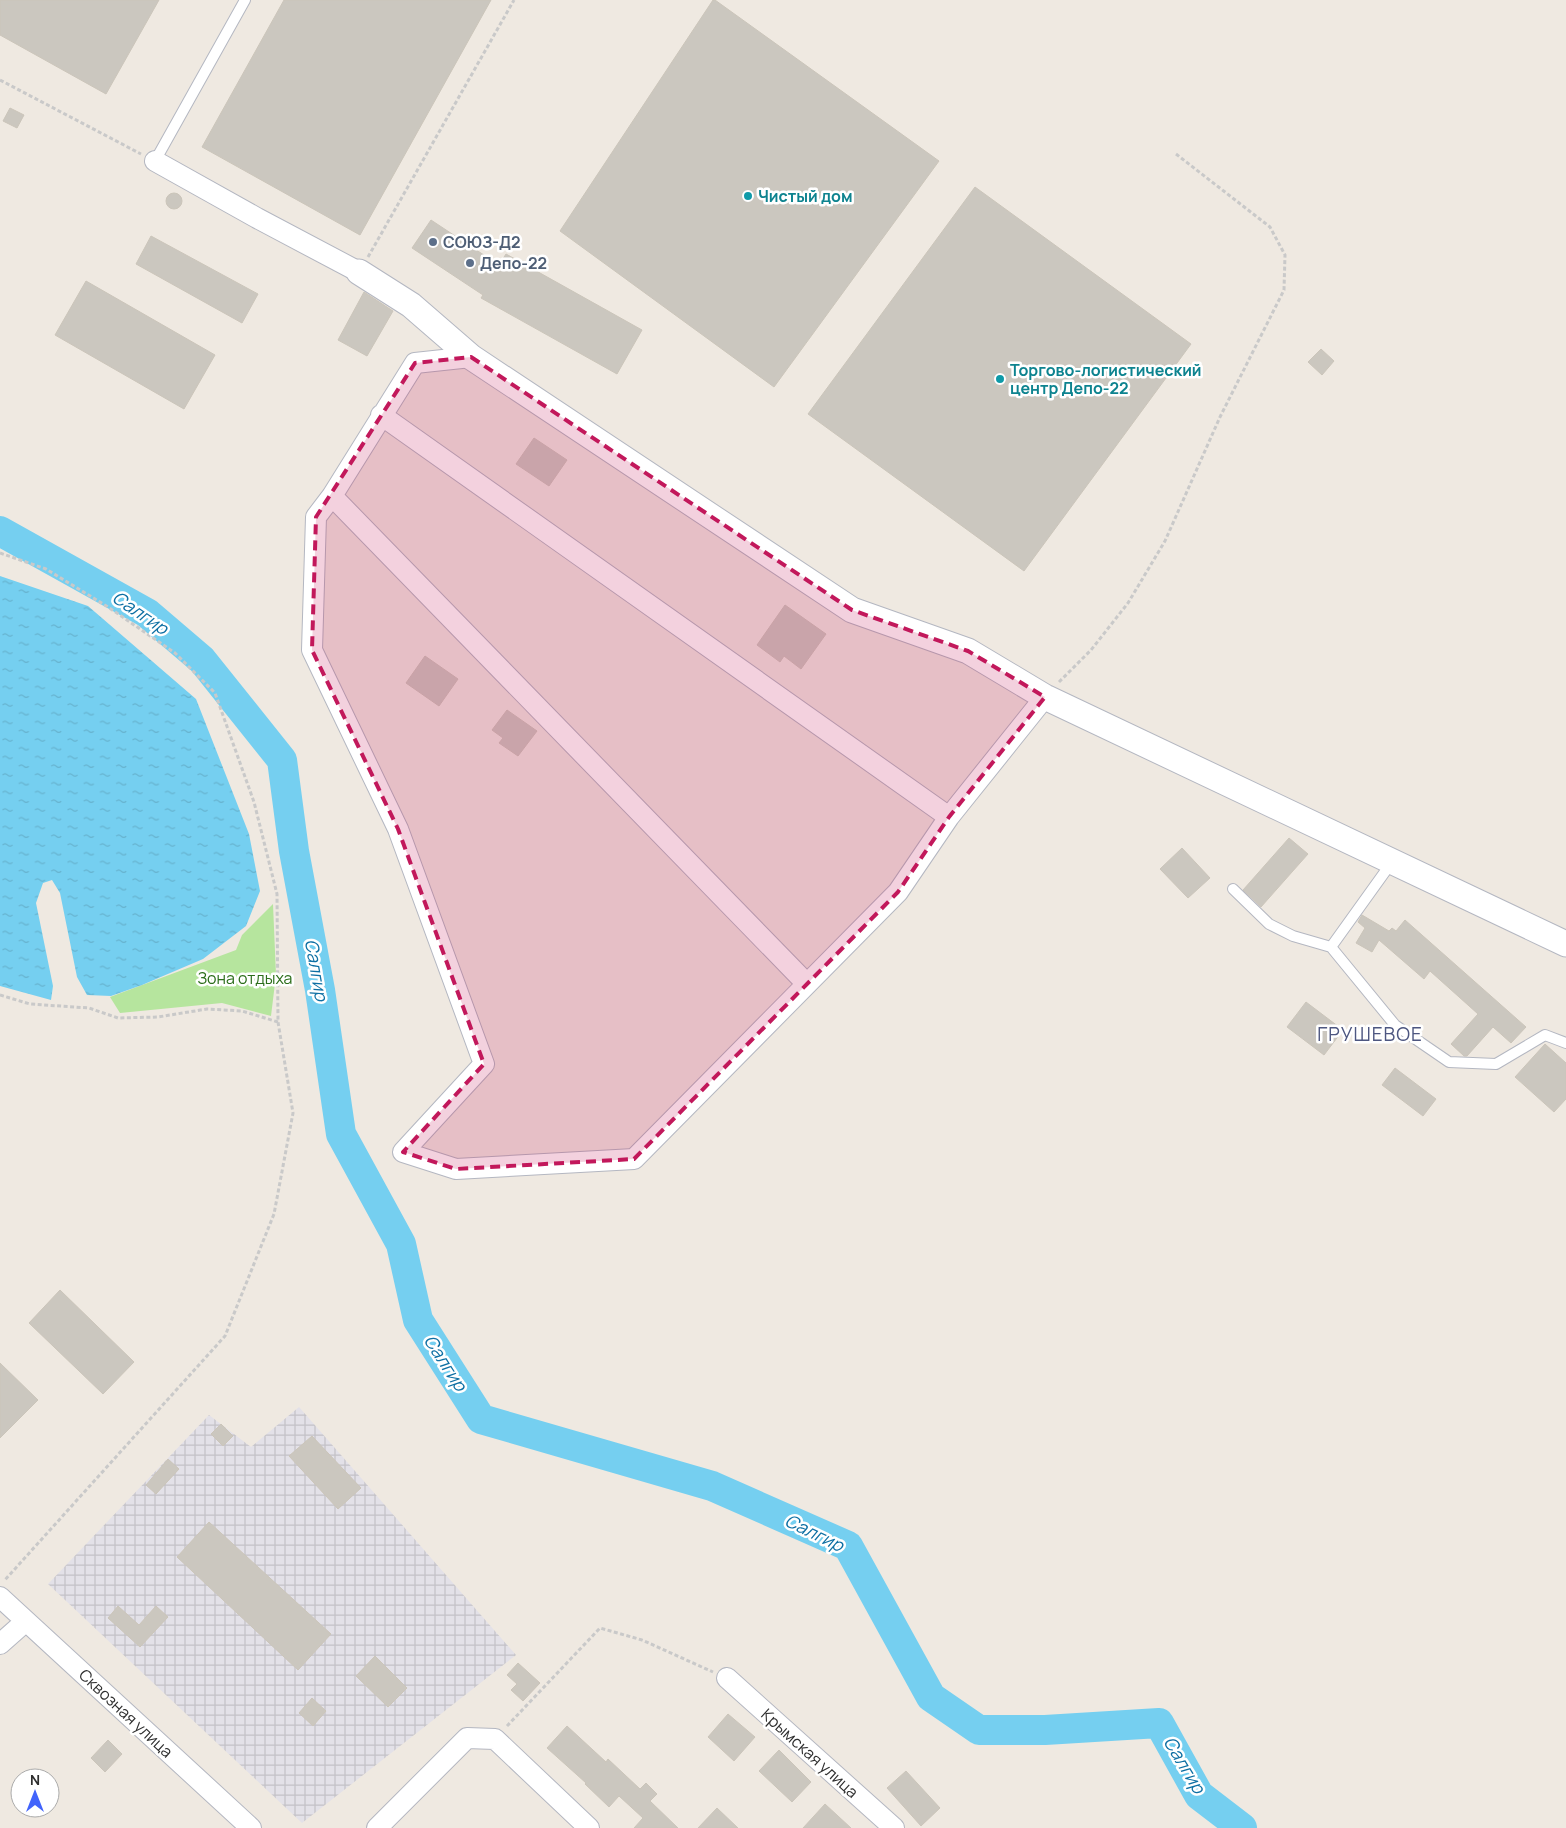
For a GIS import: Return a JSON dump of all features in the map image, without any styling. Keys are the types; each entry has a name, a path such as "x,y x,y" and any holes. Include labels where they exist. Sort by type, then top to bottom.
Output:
{"street":[{"path":"155,161 359,272 411,305 471,357 852,610 968,652 1044,697 1566,944"},
{"path":"471,357 415,363 332,496 316,518 312,650 398,829 484,1064 403,1152 456,1169 634,1159 898,892 949,817 1044,697"},
{"path":"381,415 949,817"},
{"path":"332,496 807,984"},
{"name":"Сквозная улица","path":"0,1598 251,1828"},
{"path":"0,1644 26,1621"},
{"name":"Крымская улица","path":"727,1678 894,1828"},
{"path":"377,1828 467,1738 494,1739 589,1828"}],"lane":[{"path":"155,161 245,0"},
{"path":"1331,947 1392,862"},
{"path":"1233,889 1269,924 1293,936 1331,947 1395,1025 1449,1062 1496,1064 1545,1035 1566,1043"}],"path":[{"path":"359,272 514,0"},
{"path":"0,80 155,161"},
{"path":"1044,697 1091,650 1128,604 1156,557 1165,541 1220,417 1284,290 1285,255 1270,227 1176,154"},
{"path":"0,553 46,569 108,607 175,653 216,693 254,802 277,894 278,1022 293,1113 274,1214 225,1336 0,1585"},
{"path":"0,995 30,1004 89,1008 118,1018 158,1017 207,1009 242,1011 278,1022"},
{"path":"494,1739 600,1628 642,1640 727,1678"}],"highlighted area":[{"path":"471,357 852,610 968,651 1045,697 949,817 898,892 634,1159 456,1169 403,1152 484,1064 398,829 312,650 316,517 415,363"}],"shaded area":[{"path":"299,1407 516,1655 302,1823 48,1584 209,1415 251,1447"}],"green space":[{"name":"Зона отдыха","path":"273,904 276,975 271,1016 222,1003 120,1013 110,997 236,950 242,935"}],"water":[{"path":"0,576 88,606 196,699 249,834 260,891 246,926 203,959 111,996 87,995 77,977 60,893 52,880 43,883 36,903 53,986 51,1000 0,986"}],"building":[{"path":"0,0 159,0 106,94 0,35"},
{"path":"284,0 491,0 360,235 202,147"},
{"name":"Чистый дом","path":"713,0 939,161 774,387 560,231"},
{"path":"10,108 24,115 17,128 3,121"},
{"name":"Торгово-логистический центр Депо-22","path":"975,187 1191,344 1024,571 808,414"},
{"path":"174,193 182,201 174,209 166,201"},
{"path":"431,220 499,265 506,254 642,330 617,374 481,298 483,295 412,248"},
{"path":"151,236 258,294 242,323 136,264"},
{"path":"86,281 215,355 184,409 55,335"},
{"path":"364,292 393,311 367,356 338,340"},
{"path":"1321,349 1334,361 1322,375 1308,362"},
{"path":"534,438 567,460 549,486 516,464"},
{"path":"785,605 826,634 801,669 784,656 780,662 757,645"},
{"path":"425,656 458,679 439,706 406,683"},
{"path":"507,710 537,731 518,756 499,743 503,738 492,730"},
{"path":"1289,838 1308,854 1261,907 1243,890"},
{"path":"1182,848 1210,878 1188,898 1160,869"},
{"path":"1362,915 1389,931 1392,928 1396,931 1405,920 1526,1027 1511,1043 1493,1027 1467,1056 1464,1056 1451,1044 1478,1014 1430,971 1424,979 1379,940 1372,952 1356,943 1365,928 1358,922"},
{"path":"1306,1002 1343,1030 1324,1055 1287,1027"},
{"path":"1545,1044 1566,1063 1566,1099 1554,1112 1515,1077"},
{"path":"1395,1068 1436,1099 1423,1116 1382,1085"},
{"path":"60,1290 134,1362 103,1394 29,1323"},
{"path":"0,1363 38,1400 0,1438"},
{"path":"221,1424 233,1436 223,1446 211,1434"},
{"path":"312,1436 361,1488 338,1509 289,1456"},
{"path":"168,1459 179,1469 156,1494 146,1485"},
{"path":"209,1522 331,1634 298,1670 177,1557"},
{"path":"118,1606 139,1625 156,1606 168,1617 140,1647 108,1618"},
{"path":"375,1656 407,1688 388,1707 356,1676"},
{"path":"518,1663 540,1683 523,1701 511,1690 517,1684 507,1675"},
{"path":"312,1698 326,1711 313,1726 299,1713"},
{"path":"728,1714 755,1737 734,1761 708,1737"},
{"path":"567,1726 606,1762 608,1759 640,1789 646,1783 657,1794 650,1801 678,1828 634,1828 643,1818 619,1796 609,1807 586,1783 547,1748"},
{"path":"108,1740 122,1754 105,1772 91,1758"},
{"path":"779,1750 811,1782 792,1802 759,1771"},
{"path":"906,1771 940,1808 921,1826 887,1788"},
{"path":"825,1804 851,1828 803,1828"},
{"path":"717,1808 738,1828 698,1828"}],"waterway":[{"name":"Салгир","path":"0,531 147,613 202,660 282,760 294,851 320,990 341,1134 401,1244 418,1320 481,1419 712,1486 848,1546 931,1697 979,1730 1045,1730 1159,1723 1199,1795 1242,1828"}],"place":[{"name":"Чистый дом","path":"748,196"},
{"name":"СОЮЗ-Д2","path":"433,242"},
{"name":"Депо-22","path":"470,263"},
{"name":"Торгово-логистический центр Депо-22","path":"1000,379"}],"district":[{"name":"ГРУШЕВОЕ","path":"1370,1034"}]}
